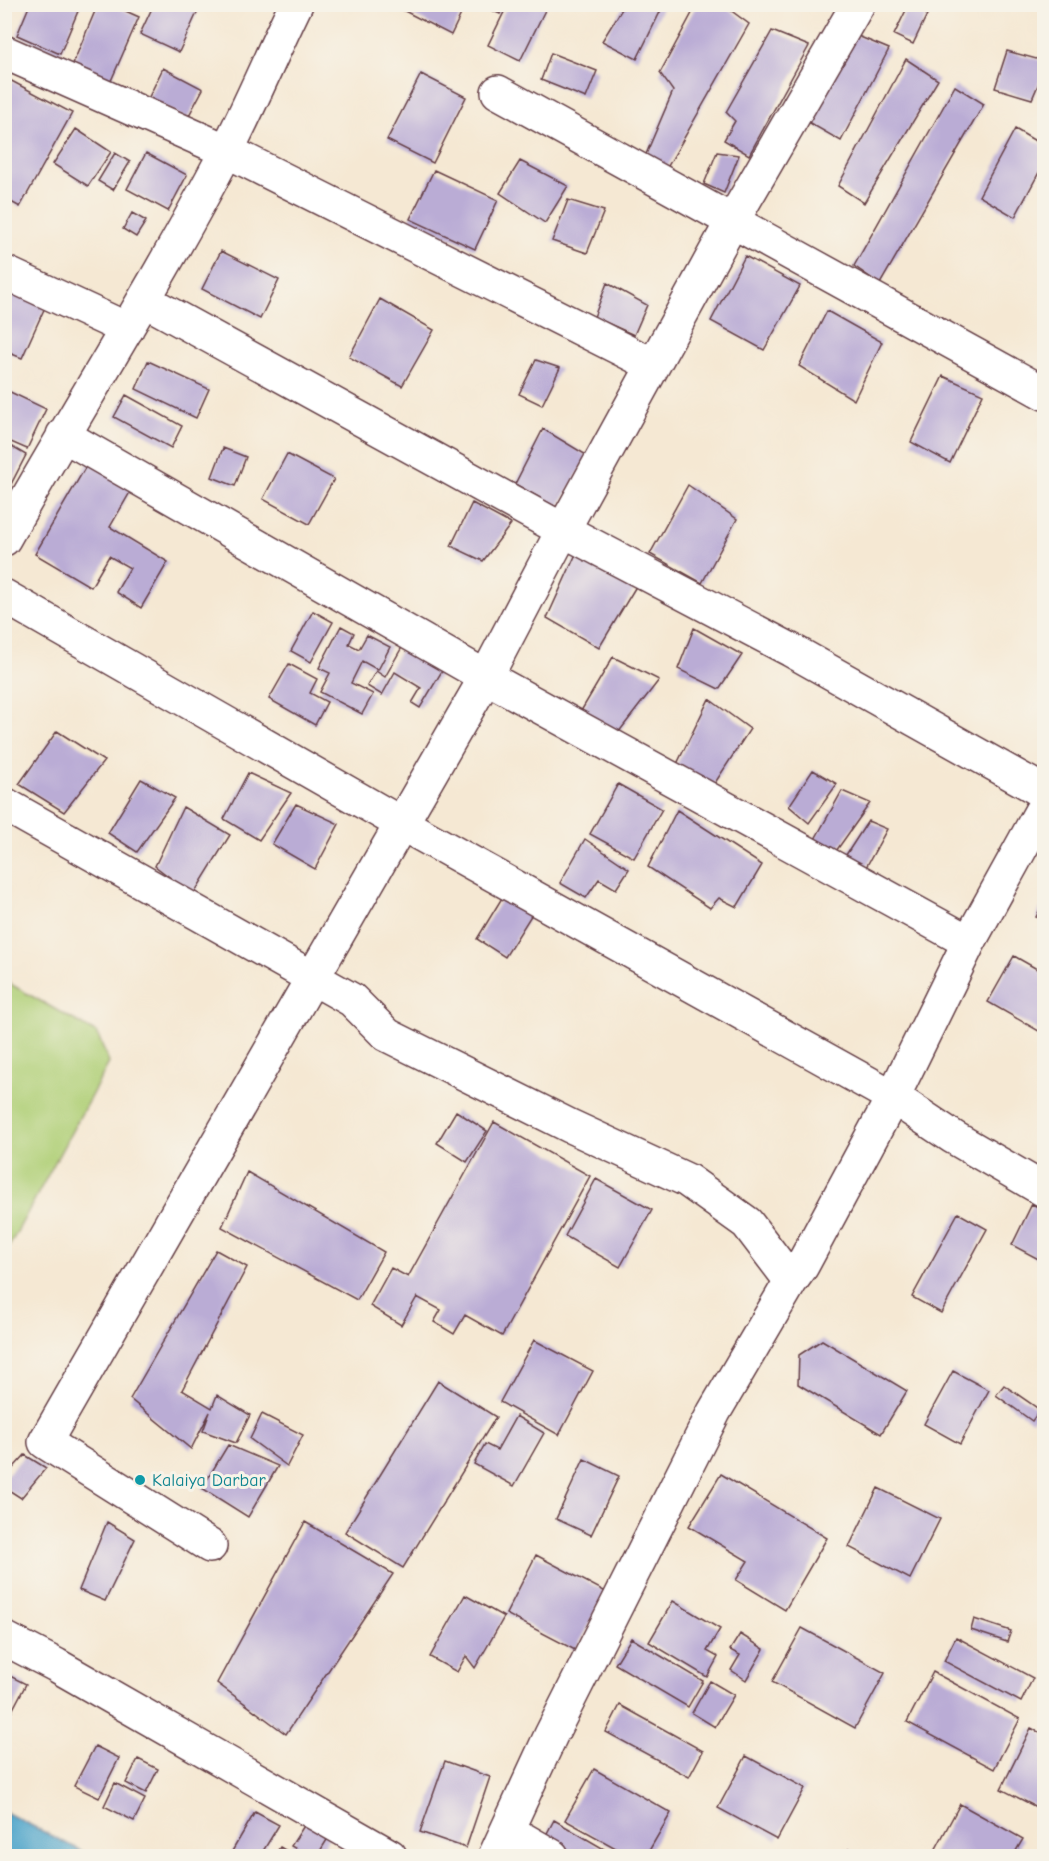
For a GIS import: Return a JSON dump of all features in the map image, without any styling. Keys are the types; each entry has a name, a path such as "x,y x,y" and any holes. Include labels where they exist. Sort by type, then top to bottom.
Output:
{"street":[{"path":"4,539 13,504 63,435 144,300 227,151 296,4"},
{"path":"210,1546 45,1442 486,677 563,530 733,220 858,4"},
{"path":"4,52 227,151 653,365"},
{"path":"498,92 1044,393"},
{"path":"4,272 127,329"},
{"path":"144,300 563,530 791,650 1044,792"},
{"path":"63,435 486,677 969,942"},
{"path":"4,596 402,824 893,1097 953,1137 1044,1190"},
{"path":"4,804 352,1000 387,1035 570,1126 687,1180 747,1223 791,1281"},
{"path":"552,1857 501,1843 551,1736 714,1412 802,1266 893,1097 969,942 1044,806"},
{"path":"4,1638 56,1665 390,1857"}],"green space":[{"path":"5,981 97,1033 109,1063 5,1254"}],"water":[{"path":"5,1812 91,1856 5,1856"}],"building":[{"path":"30,4 81,4 60,54 17,35"},
{"path":"98,4 110,4 139,17 110,83 72,66"},
{"path":"154,4 201,4 179,52 140,34"},
{"path":"391,4 454,4 463,10 451,35"},
{"path":"477,4 504,4 500,14"},
{"path":"508,4 548,4 520,61 488,45"},
{"path":"625,4 654,4 662,8 637,59 602,41"},
{"path":"697,4 722,4 749,24 668,166 644,159 673,91 660,73"},
{"path":"909,4 932,4 913,44 894,35"},
{"path":"772,31 809,46 749,155 724,140 735,121 726,112"},
{"path":"853,34 889,49 841,141 808,122"},
{"path":"1007,51 1044,61 1044,71 1032,99 995,88"},
{"path":"551,53 597,71 586,98 541,80"},
{"path":"906,59 938,80 864,203 838,186"},
{"path":"163,68 203,89 187,119 148,99"},
{"path":"421,74 466,97 433,163 387,140"},
{"path":"4,77 72,113 20,207 4,198"},
{"path":"955,86 984,104 880,284 854,266"},
{"path":"76,129 111,152 88,186 53,164"},
{"path":"1015,129 1044,146 1044,163 1015,217 979,196"},
{"path":"717,152 739,155 724,193 704,184"},
{"path":"115,153 130,162 113,190 98,181"},
{"path":"146,153 187,175 168,211 127,189"},
{"path":"520,161 568,186 545,223 500,193"},
{"path":"434,170 498,200 475,249 410,219"},
{"path":"568,200 604,211 587,253 552,241"},
{"path":"132,213 146,221 136,237 123,229"},
{"path":"221,251 279,280 260,319 202,289"},
{"path":"745,256 800,286 764,350 711,321"},
{"path":"607,283 647,305 634,335 594,317"},
{"path":"11,291 46,305 22,358 4,351 4,305"},
{"path":"380,299 434,330 402,386 349,357"},
{"path":"827,311 882,342 854,400 799,366"},
{"path":"536,360 560,368 542,405 519,394"},
{"path":"148,361 209,389 196,418 136,389"},
{"path":"943,376 983,394 950,463 911,442"},
{"path":"4,389 46,409 27,449 4,439"},
{"path":"126,395 182,426 171,448 114,417"},
{"path":"543,429 588,456 558,508 515,484"},
{"path":"5,443 26,455 9,488 5,485"},
{"path":"223,448 246,457 235,486 212,477"},
{"path":"287,454 334,479 309,524 263,499"},
{"path":"89,461 133,487 110,527 168,562 141,608 116,592 130,568 109,556 91,587 35,554"},
{"path":"688,485 737,519 702,583 650,554"},
{"path":"472,503 511,524 483,561 451,546"},
{"path":"576,554 638,583 599,648 547,618"},
{"path":"313,611 333,622 311,662 291,651"},
{"path":"341,626 354,633 349,644 359,649 367,635 390,647 378,670 362,661 351,683 373,694 362,714 320,692 330,673 319,668"},
{"path":"694,628 742,655 719,689 678,669"},
{"path":"405,642 445,666 420,708 412,703 421,688 395,672 382,695 367,686 376,671 385,677"},
{"path":"613,657 659,680 618,733 581,711"},
{"path":"289,664 317,679 310,693 327,702 315,725 269,699"},
{"path":"709,699 750,729 711,789 675,768"},
{"path":"57,731 104,761 64,812 19,784"},
{"path":"813,770 837,784 809,823 789,806"},
{"path":"248,773 291,793 259,840 224,819"},
{"path":"141,779 175,798 137,852 108,833"},
{"path":"618,784 662,809 634,858 590,834"},
{"path":"842,791 870,803 834,854 814,841"},
{"path":"296,804 339,824 315,869 272,844"},
{"path":"183,807 230,835 193,895 155,866"},
{"path":"677,810 762,865 737,907 719,898 710,908 648,867"},
{"path":"868,821 887,829 865,869 844,858"},
{"path":"585,839 629,869 616,889 599,879 586,898 560,883"},
{"path":"508,888 537,906 505,957 477,939"},
{"path":"1044,902 1044,923 1036,917"},
{"path":"1014,956 1044,973 1044,1034 988,1002"},
{"path":"456,1111 487,1131 467,1162 437,1143"},
{"path":"494,1122 590,1176 502,1336 465,1315 454,1334 434,1322 441,1310 417,1297 401,1325 370,1306 391,1268 408,1277"},
{"path":"247,1172 384,1252 357,1300 222,1227"},
{"path":"596,1179 652,1210 620,1267 565,1236"},
{"path":"1032,1204 1044,1210 1044,1262 1012,1245"},
{"path":"958,1213 987,1229 941,1313 912,1297"},
{"path":"216,1250 247,1267 182,1390 212,1408 217,1395 250,1415 236,1443 203,1431 210,1412 191,1449 130,1399"},
{"path":"534,1340 593,1371 559,1435 500,1402"},
{"path":"822,1340 907,1391 881,1434 798,1384 799,1355"},
{"path":"953,1371 989,1390 960,1444 924,1424"},
{"path":"438,1381 496,1417 403,1568 345,1532"},
{"path":"1004,1385 1040,1410 1032,1421 996,1395"},
{"path":"262,1414 303,1435 287,1466 250,1439"},
{"path":"516,1416 544,1433 514,1486 474,1464 485,1444 497,1450"},
{"path":"228,1445 278,1466 248,1517 202,1488"},
{"path":"25,1455 46,1468 21,1498 4,1487 4,1478"},
{"path":"584,1459 619,1476 591,1535 556,1519"},
{"path":"721,1474 827,1538 785,1610 736,1580 748,1561 689,1526"},
{"path":"878,1488 940,1519 910,1579 849,1547"},
{"path":"107,1522 135,1539 105,1601 79,1590"},
{"path":"305,1522 393,1574 286,1734 217,1683"},
{"path":"536,1555 606,1592 575,1650 506,1614"},
{"path":"465,1595 504,1617 475,1668 466,1656 457,1672 430,1657"},
{"path":"673,1601 720,1629 707,1651 718,1657 707,1677 649,1642"},
{"path":"974,1619 1011,1631 1007,1642 971,1630"},
{"path":"802,1628 885,1673 855,1728 772,1682"},
{"path":"740,1634 764,1649 746,1680 731,1670 740,1655 730,1650"},
{"path":"956,1637 1033,1678 1021,1702 944,1661"},
{"path":"631,1638 703,1681 688,1707 615,1664"},
{"path":"933,1672 1020,1719 994,1769 907,1722"},
{"path":"4,1673 26,1684 4,1726"},
{"path":"710,1681 734,1695 715,1727 692,1713"},
{"path":"620,1705 703,1751 689,1777 606,1732"},
{"path":"1031,1728 1044,1735 1044,1811 1001,1789"},
{"path":"95,1746 119,1758 99,1798 74,1786"},
{"path":"746,1756 805,1788 777,1840 718,1808"},
{"path":"138,1759 158,1769 146,1793 126,1783"},
{"path":"445,1761 490,1777 466,1848 420,1832"},
{"path":"594,1769 671,1813 646,1856 630,1856 565,1820"},
{"path":"115,1783 145,1799 134,1821 104,1806"},
{"path":"960,1804 1023,1839 1013,1856 932,1856"},
{"path":"255,1812 279,1825 260,1856 237,1856 231,1853"},
{"path":"554,1820 604,1849 600,1856 575,1856 544,1839"},
{"path":"307,1821 330,1835 317,1856 309,1856 291,1846"},
{"path":"280,1847 295,1856 274,1856"},
{"path":"849,1849 863,1856 845,1856"}],"place":[{"name":"Kalaiya Darbar","path":"140,1480"}]}
